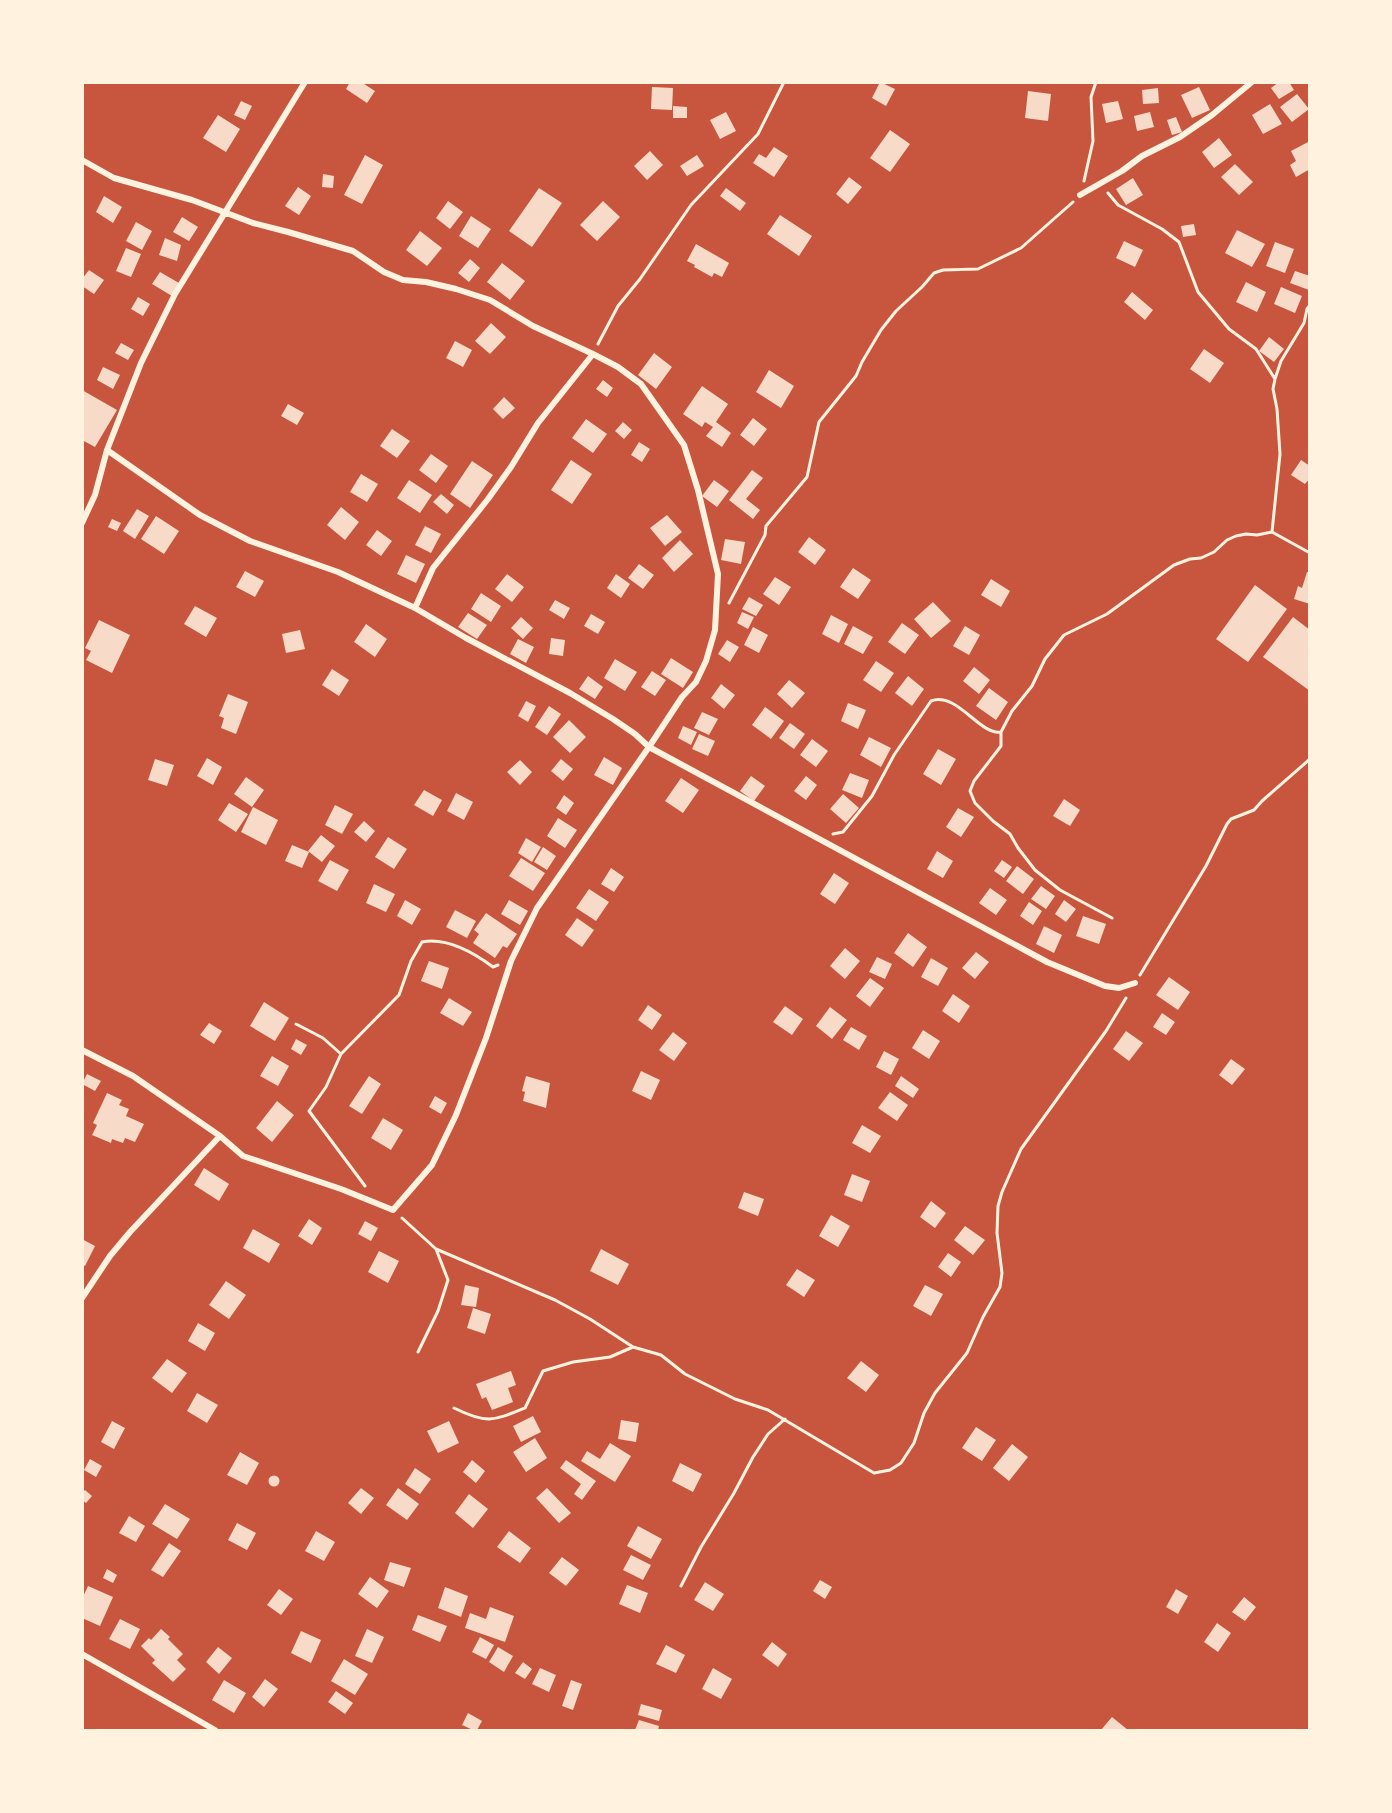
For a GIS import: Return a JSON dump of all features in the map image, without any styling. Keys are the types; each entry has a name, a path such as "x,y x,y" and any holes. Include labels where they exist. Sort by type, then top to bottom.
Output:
{"street":[{"path":"82,523 95,495 107,450 151,343 176,294 305,82"},
{"path":"1080,195 1101,184 1142,156 1188,131 1212,115 1252,82"},
{"path":"82,160 114,178 192,200 225,214 353,251 384,272 403,280 446,286 490,300 533,326 618,367 641,384 684,445 698,490 718,574 715,630 706,661 696,682 682,697 537,908 511,961 486,1038 456,1115 432,1165 393,1210 341,1189 243,1156 219,1136 133,1076 82,1050"},
{"path":"415,608 433,568 488,499 538,423 593,354"},
{"path":"107,450 200,515 250,541 338,572 415,608 570,693 635,734 649,747 1047,962 1105,986 1119,988 1135,983"},
{"path":"82,1298 110,1256 130,1232 219,1136"},
{"path":"82,1654 215,1731"}],"path":[{"path":"593,354 618,306 640,279 691,205 758,134 784,82"},
{"path":"715,630 765,535 766,526 807,477 819,422 856,376 881,330 892,316 934,273 943,270 978,269 1021,248 1080,195 1093,141 1091,97 1096,82"},
{"path":"1101,184 1118,205 1179,242 1198,292 1229,329 1256,349 1275,379"},
{"path":"1272,532 1280,454 1277,409 1273,389 1281,360 1304,323 1307,309 1310,306"},
{"path":"1112,918 1060,890 1035,870 1010,834 975,803 970,791 974,782 1001,746 1001,732 1012,711 1032,686 1045,659 1064,635 1107,614 1174,565 1208,555 1227,540 1246,534 1257,535 1272,532 1310,553"},
{"path":"816,836 843,832 872,796 894,755 931,701 944,700 958,707 985,728 995,733 1001,732"},
{"path":"393,1210 436,1249 555,1300 633,1347 661,1355 685,1374 735,1400 768,1410 785,1419 874,1473 890,1470 902,1463 914,1443 924,1413 935,1393 968,1353 983,1317 1000,1287 1002,1273 997,1233 998,1206 1021,1149 1106,1031 1206,866 1231,819 1254,810 1310,759"},
{"path":"368,1190 309,1110 326,1087 341,1054 399,995 411,961 422,942 432,940 472,952 493,967 511,961"},
{"path":"296,1024 323,1038 341,1054"},
{"path":"418,1352 438,1311 448,1280 436,1249"},
{"path":"454,1408 478,1419 497,1419 525,1408 543,1371 573,1362 610,1357 633,1347"},
{"path":"681,1586 758,1449 768,1434 785,1419"}],"building":[{"path":"350,82 361,82 375,91 367,103 346,89"},
{"path":"880,82 895,89 886,106 872,98"},
{"path":"1279,82 1289,82 1294,90 1279,99 1271,88"},
{"path":"652,87 673,88 672,110 651,109"},
{"path":"1199,87 1210,110 1192,118 1181,95"},
{"path":"1158,88 1159,103 1143,104 1142,90"},
{"path":"1028,91 1051,94 1048,121 1025,118"},
{"path":"1297,94 1309,109 1292,122 1280,107"},
{"path":"241,101 252,106 245,120 234,115"},
{"path":"1118,101 1123,119 1106,123 1102,104"},
{"path":"1270,104 1282,124 1263,134 1252,115"},
{"path":"673,106 687,107 687,118 673,118"},
{"path":"726,112 736,131 720,139 710,120"},
{"path":"1150,112 1154,127 1137,131 1134,116"},
{"path":"218,115 240,129 226,152 203,138"},
{"path":"1176,117 1182,132 1172,135 1167,120"},
{"path":"890,130 910,144 890,172 870,158"},
{"path":"1219,138 1232,155 1214,168 1202,152"},
{"path":"1310,141 1310,169 1296,177 1290,165 1296,161 1291,151"},
{"path":"774,147 788,156 774,177 753,163 759,154 766,158"},
{"path":"650,151 663,165 647,180 634,166"},
{"path":"365,155 383,165 362,204 344,195"},
{"path":"697,155 704,166 687,176 680,166"},
{"path":"1235,164 1253,182 1239,195 1221,177"},
{"path":"323,174 334,176 333,188 322,187"},
{"path":"849,177 862,187 848,204 836,194"},
{"path":"1133,178 1143,195 1126,205 1116,189"},
{"path":"298,187 311,196 299,215 285,206"},
{"path":"539,188 562,203 532,247 509,231"},
{"path":"726,188 746,203 740,211 720,196"},
{"path":"104,196 122,207 113,223 96,212"},
{"path":"448,201 463,212 450,229 436,218"},
{"path":"603,201 620,217 597,241 580,225"},
{"path":"780,215 812,236 799,256 767,234"},
{"path":"471,216 491,229 478,248 459,236"},
{"path":"182,217 198,227 189,241 173,232"},
{"path":"136,222 152,231 142,250 126,241"},
{"path":"1194,224 1196,235 1183,237 1181,226"},
{"path":"1237,230 1265,244 1252,267 1225,253"},
{"path":"420,231 442,248 427,266 406,250"},
{"path":"165,238 181,245 177,261 159,255"},
{"path":"1124,241 1143,250 1135,267 1116,258"},
{"path":"1275,242 1294,249 1285,273 1266,266"},
{"path":"696,244 729,263 722,277 714,273 712,277 687,261"},
{"path":"126,248 141,254 131,277 116,271"},
{"path":"470,259 480,268 469,282 458,273"},
{"path":"502,263 525,281 510,300 487,282"},
{"path":"89,270 104,280 94,294 82,286 82,279"},
{"path":"1295,271 1310,276 1309,290 1290,283"},
{"path":"160,272 179,283 172,296 152,284"},
{"path":"1246,282 1266,292 1257,312 1236,302"},
{"path":"1281,287 1302,296 1295,313 1274,304"},
{"path":"1132,292 1153,310 1145,320 1124,302"},
{"path":"138,297 150,304 143,316 131,309"},
{"path":"491,323 506,337 490,354 475,341"},
{"path":"1269,337 1284,349 1274,362 1259,351"},
{"path":"455,341 472,350 463,367 446,358"},
{"path":"121,343 134,350 128,360 115,353"},
{"path":"1204,349 1224,363 1210,383 1190,369"},
{"path":"654,353 672,367 656,389 638,375"},
{"path":"103,367 120,375 113,389 97,380"},
{"path":"769,370 794,386 781,408 756,392"},
{"path":"603,380 613,388 607,397 596,389"},
{"path":"702,386 728,404 716,422 731,433 722,447 706,436 713,427 705,422 702,427 683,414"},
{"path":"82,390 117,410 95,447 82,440"},
{"path":"504,397 515,408 503,419 493,409"},
{"path":"288,404 304,413 297,425 281,416"},
{"path":"753,418 767,429 754,446 740,435"},
{"path":"586,419 607,434 593,453 572,438"},
{"path":"623,422 632,430 624,439 615,431"},
{"path":"392,429 410,441 397,458 380,446"},
{"path":"639,442 650,449 642,462 631,455"},
{"path":"431,454 448,466 436,483 419,470"},
{"path":"571,460 592,474 572,504 551,490"},
{"path":"1301,460 1310,466 1310,478 1305,484 1291,475"},
{"path":"472,461 493,475 470,508 450,494"},
{"path":"752,470 763,478 746,499 760,510 753,519 729,500"},
{"path":"361,474 378,484 367,502 350,492"},
{"path":"409,480 432,495 420,513 397,498"},
{"path":"714,480 729,491 717,507 702,496"},
{"path":"441,494 454,505 447,514 433,502"},
{"path":"341,507 359,522 345,540 327,525"},
{"path":"137,509 149,516 135,539 123,531"},
{"path":"667,515 682,532 665,546 650,528"},
{"path":"156,516 179,531 164,554 141,539"},
{"path":"112,519 121,523 117,531 108,527"},
{"path":"425,526 441,534 431,553 415,545"},
{"path":"377,530 392,541 381,556 366,545"},
{"path":"809,537 826,550 815,565 798,552"},
{"path":"725,539 745,542 741,564 721,560"},
{"path":"680,540 693,554 674,572 662,558"},
{"path":"406,555 425,564 416,583 397,574"},
{"path":"639,564 654,575 643,589 628,578"},
{"path":"853,568 871,580 858,599 840,587"},
{"path":"245,571 264,581 255,597 236,587"},
{"path":"1307,572 1310,572 1310,604 1294,599 1298,586 1302,588"},
{"path":"507,574 524,587 512,602 495,589"},
{"path":"616,574 630,584 621,598 607,588"},
{"path":"775,577 791,587 779,605 763,594"},
{"path":"991,579 1010,591 1001,607 981,595"},
{"path":"1255,585 1287,609 1248,662 1216,639"},
{"path":"481,593 501,606 491,622 471,609"},
{"path":"749,597 763,605 756,616 742,609"},
{"path":"555,600 570,608 564,619 549,610"},
{"path":"933,602 951,621 931,638 914,619"},
{"path":"195,606 217,618 206,637 184,624"},
{"path":"742,612 754,617 748,629 737,623"},
{"path":"468,613 487,625 477,639 458,627"},
{"path":"591,614 605,622 598,634 584,626"},
{"path":"831,615 848,624 839,643 822,634"},
{"path":"521,617 533,628 523,639 511,628"},
{"path":"1293,617 1310,630 1310,691 1263,657"},
{"path":"99,620 130,635 112,673 86,660 91,651 85,648"},
{"path":"902,623 919,635 905,654 888,642"},
{"path":"366,624 387,639 375,657 354,642"},
{"path":"853,626 873,637 863,654 844,644"},
{"path":"965,626 980,635 969,655 953,646"},
{"path":"753,627 768,635 759,653 744,645"},
{"path":"300,630 305,649 286,653 282,634"},
{"path":"551,638 565,640 563,656 549,654"},
{"path":"518,639 534,647 526,663 510,654"},
{"path":"727,640 739,647 730,662 718,654"},
{"path":"671,658 693,672 683,688 661,674"},
{"path":"615,659 637,672 625,691 604,678"},
{"path":"876,661 894,673 881,692 863,680"},
{"path":"974,667 990,680 979,694 963,681"},
{"path":"332,669 349,680 339,696 322,685"},
{"path":"652,671 666,680 655,696 641,687"},
{"path":"588,676 603,687 595,699 579,689"},
{"path":"908,676 924,689 912,706 895,693"},
{"path":"789,680 805,693 792,708 777,694"},
{"path":"721,684 735,695 724,709 711,698"},
{"path":"989,688 1008,702 996,720 976,706"},
{"path":"228,694 248,702 236,734 221,728 224,718 219,716"},
{"path":"526,701 536,706 528,722 518,716"},
{"path":"848,703 866,710 858,729 841,721"},
{"path":"549,706 561,714 547,735 535,727"},
{"path":"765,707 784,721 771,739 752,725"},
{"path":"702,712 718,719 709,735 694,728"},
{"path":"569,720 586,737 570,753 553,737"},
{"path":"790,723 805,734 794,749 779,738"},
{"path":"683,726 697,732 691,745 678,738"},
{"path":"699,734 715,741 708,756 692,749"},
{"path":"869,737 891,748 881,767 860,755"},
{"path":"812,739 828,751 816,767 800,755"},
{"path":"938,749 956,759 941,785 923,774"},
{"path":"604,757 622,768 613,785 594,775"},
{"path":"207,758 222,767 213,785 197,776"},
{"path":"155,759 174,765 167,786 148,780"},
{"path":"561,759 573,769 563,781 551,771"},
{"path":"520,760 532,772 520,785 507,772"},
{"path":"850,773 869,780 862,798 842,790"},
{"path":"751,776 765,786 754,801 740,791"},
{"path":"806,776 817,785 806,800 794,791"},
{"path":"246,777 264,790 252,807 234,794"},
{"path":"681,778 699,790 683,813 665,801"},
{"path":"424,790 442,800 433,816 414,805"},
{"path":"456,793 473,802 464,820 447,811"},
{"path":"843,794 859,808 846,823 830,809"},
{"path":"564,795 574,803 566,815 556,808"},
{"path":"1064,799 1080,810 1070,826 1053,816"},
{"path":"229,803 248,814 236,832 218,820"},
{"path":"335,805 353,814 342,834 325,825"},
{"path":"253,807 278,820 266,845 241,832"},
{"path":"958,808 974,817 961,837 946,827"},
{"path":"558,818 577,830 565,848 547,836"},
{"path":"364,821 375,831 366,842 354,832"},
{"path":"321,835 335,846 322,862 308,851"},
{"path":"388,837 407,849 394,869 375,857"},
{"path":"526,838 541,847 532,862 518,853"},
{"path":"292,845 309,852 302,868 285,861"},
{"path":"543,847 556,856 547,870 534,862"},
{"path":"937,851 953,861 943,878 927,869"},
{"path":"521,858 545,873 533,891 509,876"},
{"path":"330,860 349,870 337,891 318,881"},
{"path":"1002,860 1012,867 1004,878 994,871"},
{"path":"1017,866 1034,879 1023,894 1006,881"},
{"path":"611,868 624,877 614,892 601,884"},
{"path":"834,873 849,883 835,904 820,894"},
{"path":"374,884 395,894 386,912 366,903"},
{"path":"1041,886 1055,896 1046,909 1031,899"},
{"path":"990,888 1007,900 996,915 979,903"},
{"path":"589,889 609,902 596,921 576,908"},
{"path":"405,900 421,909 412,925 397,916"},
{"path":"509,900 528,911 520,925 501,914"},
{"path":"1064,900 1076,909 1066,922 1055,914"},
{"path":"1029,902 1042,911 1033,925 1020,916"},
{"path":"455,910 476,921 467,938 446,927"},
{"path":"486,913 517,934 507,948 503,946 495,958 473,943 479,934 474,930"},
{"path":"1083,916 1106,924 1099,944 1076,936"},
{"path":"577,918 594,930 582,947 565,935"},
{"path":"1044,926 1062,935 1054,953 1036,944"},
{"path":"908,933 927,947 913,967 894,953"},
{"path":"845,948 860,961 845,979 830,966"},
{"path":"976,952 989,962 975,979 962,968"},
{"path":"877,957 892,964 885,979 869,972"},
{"path":"931,958 948,968 938,986 921,977"},
{"path":"429,961 449,968 442,989 421,981"},
{"path":"1169,977 1190,992 1178,1010 1156,995"},
{"path":"870,978 884,988 870,1007 856,996"},
{"path":"953,994 970,1006 959,1023 942,1011"},
{"path":"449,998 472,1012 463,1026 440,1013"},
{"path":"264,1002 289,1018 275,1041 250,1026"},
{"path":"648,1005 662,1015 652,1030 638,1020"},
{"path":"785,1006 803,1019 792,1035 773,1022"},
{"path":"830,1007 847,1020 832,1039 816,1026"},
{"path":"1162,1013 1175,1022 1166,1035 1153,1027"},
{"path":"209,1023 222,1031 214,1044 200,1035"},
{"path":"851,1027 867,1036 859,1050 843,1040"},
{"path":"923,1030 940,1041 929,1059 912,1048"},
{"path":"1126,1031 1143,1043 1129,1061 1113,1049"},
{"path":"673,1032 687,1043 674,1061 659,1050"},
{"path":"296,1039 307,1045 301,1055 291,1049"},
{"path":"884,1051 899,1059 891,1075 876,1067"},
{"path":"272,1056 289,1066 278,1086 260,1076"},
{"path":"1231,1059 1245,1069 1232,1085 1219,1075"},
{"path":"641,1071 660,1080 651,1100 632,1091"},
{"path":"87,1074 101,1081 95,1091 82,1084"},
{"path":"369,1076 381,1084 362,1114 349,1106"},
{"path":"526,1076 550,1083 546,1108 523,1101 525,1092 522,1091"},
{"path":"901,1076 919,1089 913,1098 895,1086"},
{"path":"890,1092 908,1105 897,1121 878,1108"},
{"path":"107,1093 122,1100 119,1105 129,1109 126,1116 144,1124 135,1142 125,1138 123,1143 112,1139 111,1143 92,1135 97,1125 93,1123"},
{"path":"435,1096 447,1103 441,1114 429,1107"},
{"path":"277,1101 294,1115 272,1142 256,1128"},
{"path":"383,1118 403,1130 391,1150 371,1138"},
{"path":"862,1125 881,1136 870,1153 852,1143"},
{"path":"204,1168 229,1184 219,1201 194,1185"},
{"path":"852,1174 870,1181 862,1202 844,1195"},
{"path":"744,1192 764,1199 758,1216 738,1208"},
{"path":"931,1201 946,1213 935,1228 920,1217"},
{"path":"831,1215 850,1226 838,1247 819,1236"},
{"path":"309,1219 322,1228 312,1245 298,1236"},
{"path":"365,1221 378,1228 371,1241 358,1234"},
{"path":"965,1226 985,1240 973,1255 954,1240"},
{"path":"253,1229 280,1244 269,1263 243,1248"},
{"path":"82,1239 95,1246 85,1266 82,1265"},
{"path":"601,1249 629,1264 618,1285 590,1271"},
{"path":"379,1251 399,1261 388,1283 368,1272"},
{"path":"948,1253 961,1262 951,1277 938,1267"},
{"path":"797,1269 815,1280 804,1297 786,1285"},
{"path":"226,1281 246,1295 229,1319 209,1305"},
{"path":"465,1285 479,1288 476,1307 461,1305"},
{"path":"925,1285 943,1294 931,1316 913,1306"},
{"path":"473,1308 491,1314 485,1334 467,1328"},
{"path":"198,1323 215,1333 205,1351 188,1341"},
{"path":"167,1359 187,1373 172,1393 152,1378"},
{"path":"861,1361 879,1375 866,1392 847,1378"},
{"path":"511,1371 516,1385 508,1388 513,1402 492,1410 486,1397 482,1399 476,1384"},
{"path":"197,1393 218,1405 207,1423 187,1411"},
{"path":"533,1416 541,1432 521,1442 513,1426"},
{"path":"621,1420 639,1423 636,1442 618,1439"},
{"path":"112,1421 125,1428 114,1449 101,1442"},
{"path":"449,1421 459,1443 438,1453 427,1431"},
{"path":"976,1427 996,1440 982,1461 962,1448"},
{"path":"535,1438 547,1458 526,1472 513,1452"},
{"path":"610,1443 631,1456 615,1482 581,1461 587,1451 600,1459"},
{"path":"1012,1444 1028,1457 1009,1481 993,1468"},
{"path":"240,1452 259,1463 247,1485 227,1475"},
{"path":"90,1459 102,1466 96,1477 84,1470"},
{"path":"472,1460 485,1471 476,1483 463,1472"},
{"path":"566,1460 596,1481 582,1500 574,1494 581,1484 560,1468"},
{"path":"680,1463 702,1474 693,1492 672,1481"},
{"path":"415,1468 431,1479 420,1494 405,1484"},
{"path":"274,1475 280,1481 274,1487 268,1481"},
{"path":"361,1488 374,1498 361,1514 348,1503"},
{"path":"398,1488 419,1504 407,1520 386,1505"},
{"path":"547,1488 571,1513 559,1523 536,1498"},
{"path":"85,1490 92,1496 86,1503 82,1500 82,1493"},
{"path":"469,1494 488,1509 473,1528 455,1513"},
{"path":"165,1504 190,1519 177,1539 152,1524"},
{"path":"129,1516 145,1526 136,1542 119,1533"},
{"path":"237,1523 256,1533 247,1550 228,1540"},
{"path":"638,1526 662,1539 651,1559 627,1546"},
{"path":"316,1531 335,1542 324,1561 305,1551"},
{"path":"509,1531 531,1548 520,1563 497,1547"},
{"path":"169,1543 181,1551 163,1577 151,1570"},
{"path":"631,1555 651,1565 643,1580 623,1570"},
{"path":"562,1557 579,1570 566,1586 549,1573"},
{"path":"390,1562 411,1568 404,1587 384,1580"},
{"path":"107,1569 117,1575 113,1583 103,1578"},
{"path":"370,1577 389,1591 377,1608 358,1594"},
{"path":"820,1580 832,1587 825,1599 813,1591"},
{"path":"705,1582 724,1594 713,1611 694,1600"},
{"path":"627,1585 648,1593 640,1613 619,1604"},
{"path":"88,1586 113,1597 100,1626 82,1618 82,1599"},
{"path":"445,1587 468,1596 461,1617 438,1608"},
{"path":"279,1589 293,1599 281,1615 267,1605"},
{"path":"1176,1589 1188,1596 1178,1614 1166,1607"},
{"path":"1244,1597 1256,1607 1245,1621 1232,1612"},
{"path":"490,1607 514,1616 505,1642 465,1628 470,1613 486,1619"},
{"path":"418,1615 447,1626 440,1642 412,1630"},
{"path":"120,1619 140,1629 130,1649 109,1639"},
{"path":"1217,1623 1231,1633 1218,1652 1204,1642"},
{"path":"161,1629 183,1654 177,1660 186,1669 173,1682 152,1663 155,1660 141,1646 149,1638 151,1640"},
{"path":"367,1629 384,1637 372,1663 355,1656"},
{"path":"301,1631 321,1640 311,1663 291,1653"},
{"path":"480,1637 494,1645 486,1659 472,1652"},
{"path":"772,1642 787,1654 778,1667 762,1655"},
{"path":"666,1645 685,1655 676,1673 656,1664"},
{"path":"218,1647 232,1658 219,1674 206,1662"},
{"path":"498,1647 513,1656 504,1672 489,1662"},
{"path":"344,1659 368,1674 355,1695 331,1681"},
{"path":"523,1662 532,1669 525,1679 515,1673"},
{"path":"540,1668 556,1675 549,1692 532,1684"},
{"path":"713,1668 732,1679 721,1699 702,1689"},
{"path":"265,1679 278,1689 264,1707 252,1697"},
{"path":"224,1680 246,1693 234,1713 212,1700"},
{"path":"571,1680 582,1684 573,1710 562,1706"},
{"path":"336,1691 353,1703 345,1714 328,1702"},
{"path":"641,1704 662,1710 659,1721 638,1715"},
{"path":"468,1713 482,1721 477,1730 462,1725"},
{"path":"1112,1717 1128,1730 1101,1730"},
{"path":"639,1720 659,1726 658,1730 635,1730"}]}
